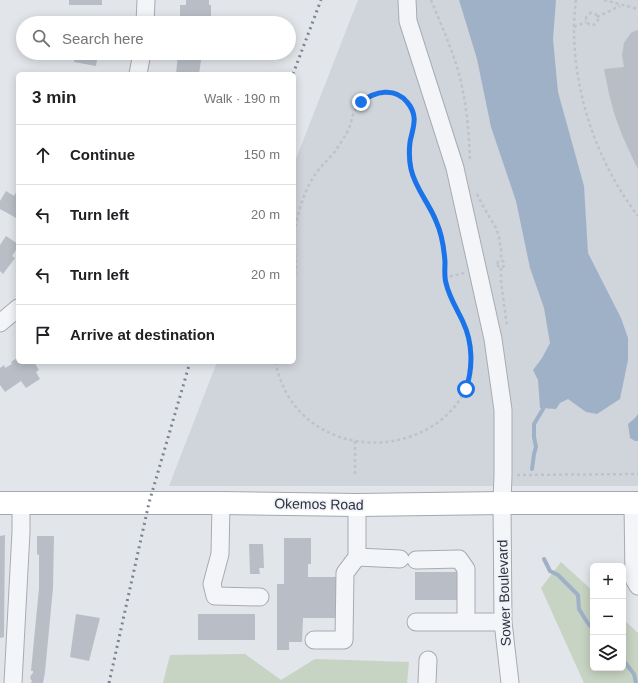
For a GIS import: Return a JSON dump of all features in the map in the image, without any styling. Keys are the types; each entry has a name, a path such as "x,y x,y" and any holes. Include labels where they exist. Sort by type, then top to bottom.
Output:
{"main road":[{"name":"Okemos Road","path":"10,503 221,503 357,505 635,503"}],"street":[{"path":"145,16 146,0"},
{"name":"Sower Boulevard","path":"407,0 408,21 455,168 493,339 503,410 503,622 510,683"},
{"path":"138,72 141,60"},
{"path":"0,323 16,310"},
{"path":"10,503 21,532 13,683"},
{"path":"221,503 220,554 212,584 215,596 260,597"},
{"path":"635,503 634,579 638,586"},
{"path":"314,640 344,640 345,573 357,557 357,505"},
{"path":"357,557 459,559 466,569 466,622"},
{"path":"416,622 503,622"},
{"path":"427,683 428,660"}],"path":[{"path":"431,0 457,68 465,103 470,162"},
{"path":"576,0 574,27 578,74 582,97 600,153 611,175 638,216"},
{"path":"604,0 638,10"},
{"path":"597,17 621,5"},
{"path":"586,22 586,17 588,14 591,13 597,17"},
{"path":"586,22 592,26 596,24 597,17"},
{"path":"574,27 586,22"},
{"path":"276,364 282,384 294,404 300,412 317,426 339,437 355,441 375,443 401,440 426,430 446,416 461,398 466,389 470,375 471,360 466,330 444,278 444,250 437,222 414,180 410,166 409,152 410,142 415,126 414,113 404,99 399,95 385,92 366,98 357,106 351,123 338,148 319,170 308,189 296,226"},
{"path":"476,193 496,228 501,249 501,261"},
{"path":"444,278 467,272"},
{"path":"355,441 355,476"},
{"path":"514,475 638,474"}],"shaded area":[{"path":"358,0 638,0 638,486 169,486 216,364 296,364 296,159"}],"green space":[{"path":"561,562 590,588 590,671 626,671 626,622 638,633 638,683 584,683 541,588"},
{"path":"245,654 281,680 315,659 409,662 407,683 163,683 170,655"}],"water":[{"path":"459,0 556,0 553,39 558,92 584,186 588,253 621,318 628,338 628,360 620,399 597,414 586,412 568,399 560,403 556,409 540,408 538,380 533,370 542,358 550,343 544,308 530,268 516,201 491,127 477,59"},
{"path":"638,414 638,441 635,441 630,438 628,424"}],"building":[{"path":"69,0 102,0 102,5 69,5"},
{"path":"186,0 209,0 209,5 211,5 211,16 180,16 180,5 186,5"},
{"path":"638,30 638,169 622,135 614,113 604,69 624,67 622,55 624,43 632,32"},
{"path":"74,60 97,60 96,66 74,62"},
{"path":"177,60 201,60 199,72 176,72"},
{"path":"6,191 14,196 16,192 16,218 0,209 0,201"},
{"path":"6,236 16,243 16,250 12,256 15,258 3,274 0,271 0,245"},
{"path":"16,358 16,364 35,364 39,370 36,372 40,379 26,388 21,381 5,392 0,385 0,368 4,365 5,368 12,364 11,362"},
{"path":"5,535 4,637 0,638 0,536"},
{"path":"37,536 54,536 53,588 43,683 31,683 32,681 30,678 33,673 33,671 31,671 39,588 39,555 37,554"},
{"path":"284,538 311,538 311,564 308,564 308,577 336,577 336,618 303,618 302,642 289,642 289,650 277,650 277,584 284,584"},
{"path":"249,544 263,544 264,568 259,568 260,574 250,574"},
{"path":"415,572 457,572 457,600 415,600"},
{"path":"76,614 100,618 89,661 70,657"},
{"path":"198,614 255,614 255,640 198,640"}],"waterway":[{"path":"532,469 536,447 534,424 543,409"},
{"path":"544,559 550,571 558,575 578,595 579,609 590,626"},
{"path":"626,664 634,674 636,683"}],"railway":[{"path":"294,72 321,0"},
{"path":"109,683 149,503 189,364"}],"route":[{"path":"361,102 378,93 392,93 399,95 404,99 414,113 415,126 410,142 409,152 411,171 418,188 437,222 444,250 444,278 454,304 463,321 469,340 471,370 466,389"}]}
